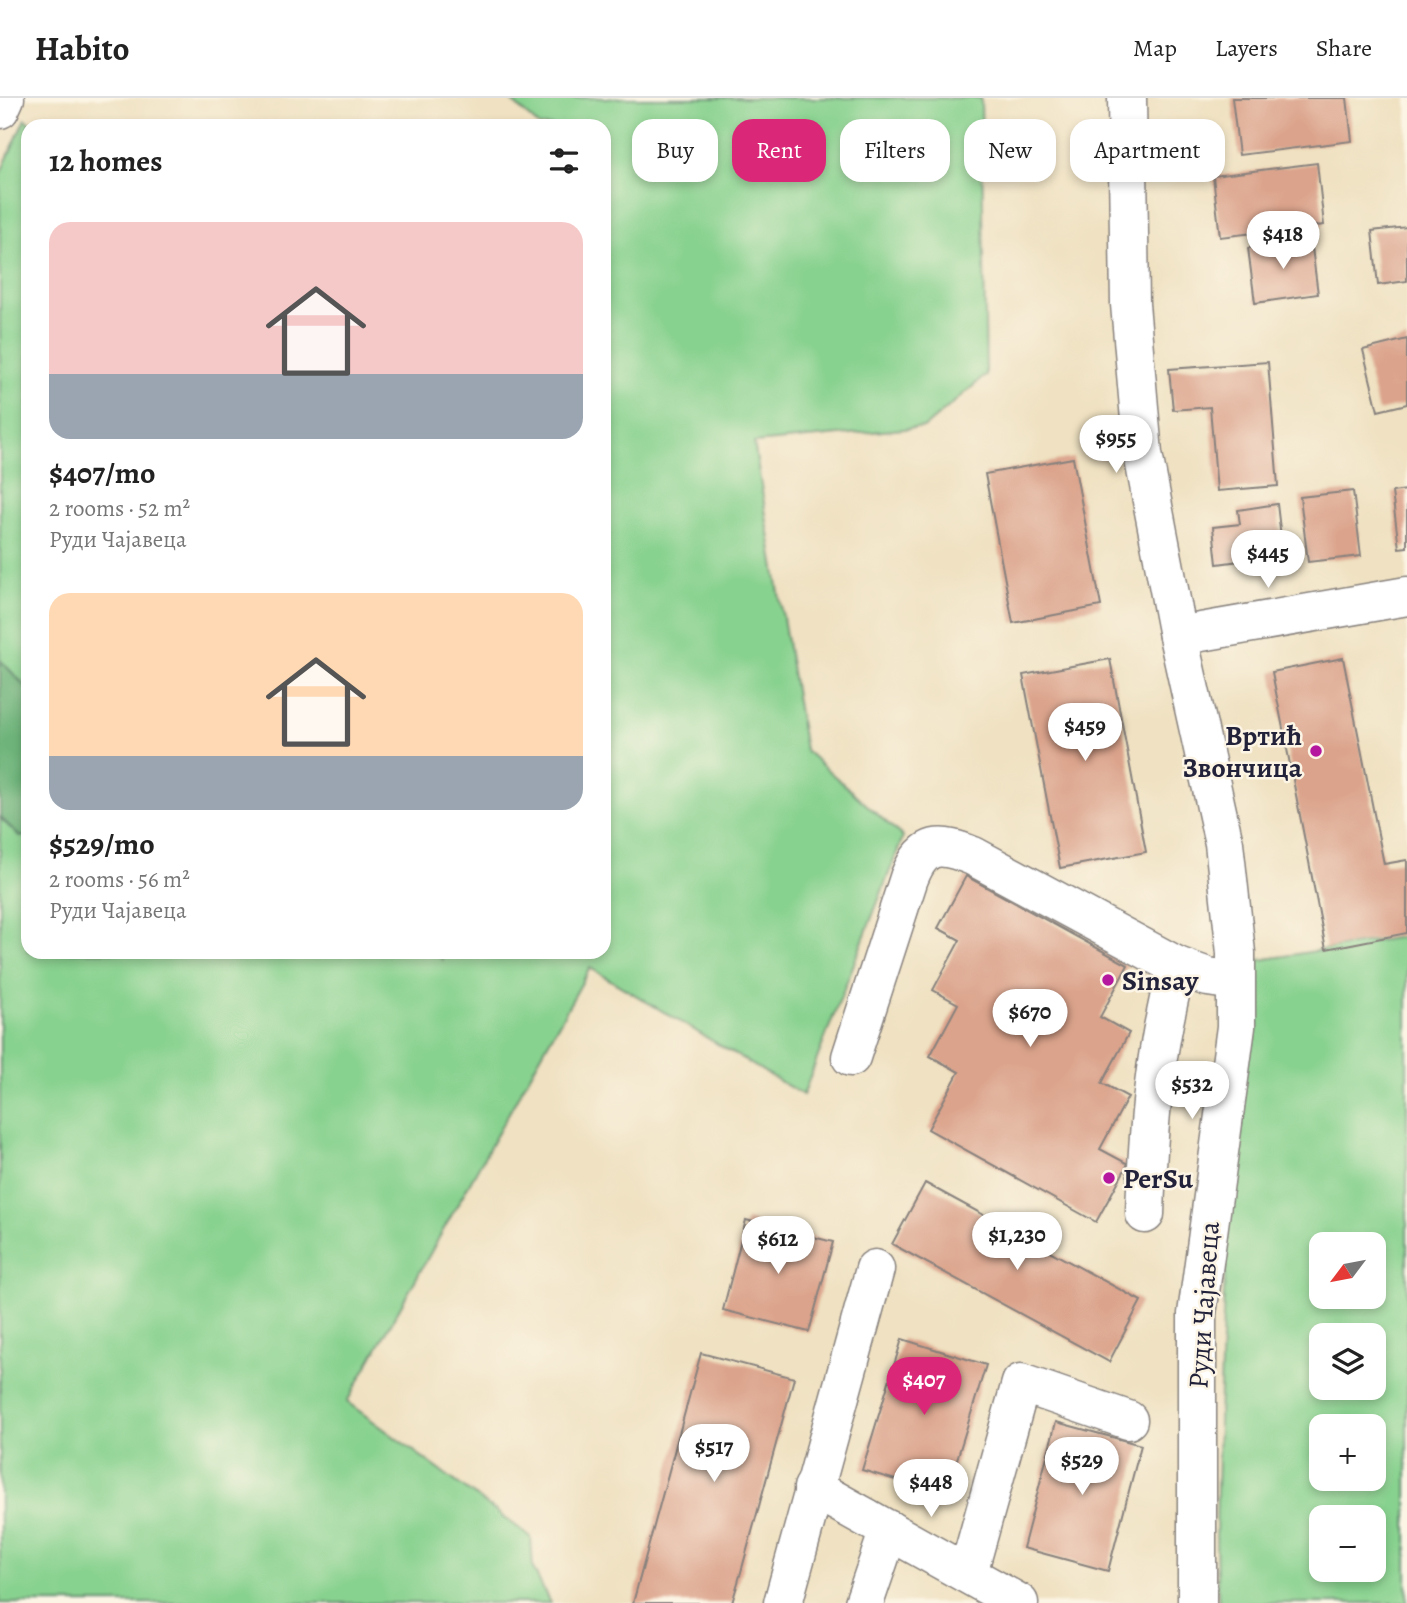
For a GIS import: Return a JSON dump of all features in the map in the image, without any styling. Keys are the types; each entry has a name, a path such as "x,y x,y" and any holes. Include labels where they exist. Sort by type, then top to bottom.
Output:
{"street":[{"path":"0,109 5,98"},
{"name":"Руди Чајавеца","path":"1127,98 1130,304 1136,393 1147,480 1224,843 1233,908 1236,1027 1197,1314 1197,1603"},
{"path":"1178,636 1407,596"},
{"path":"851,1057 909,878 916,860 929,849 949,846 973,856 1177,966 1208,977 1235,981"},
{"path":"1145,1214 1151,1088 1162,1022 1177,966"},
{"path":"783,1603 875,1269"},
{"path":"968,1573 1021,1383 1128,1420"},
{"path":"813,1488 1019,1603"},
{"path":"864,1603 889,1530"}],"green space":[{"path":"508,98 981,98 981,119 964,119 964,182 983,182 986,375 925,427 754,443 805,750 903,837 803,1095 590,968 347,1402 531,1537 533,1568 550,1603 0,1603 0,818 21,836 21,959 611,959 611,119 531,119"},
{"path":"21,128 21,682 0,660 0,174"},
{"path":"0,660 21,682 21,836 0,817"},
{"path":"1407,936 1407,1603 1219,1603 1216,1512 1235,964"}],"building":[{"path":"1232,98 1347,98 1352,141 1239,155"},
{"path":"1317,163 1324,225 1220,237 1214,182 1225,182 1225,174"},
{"path":"1407,227 1407,281 1378,285 1372,231"},
{"path":"1311,240 1318,294 1255,303 1248,248"},
{"path":"1407,339 1407,404 1378,411 1363,350"},
{"path":"1268,362 1278,486 1217,491 1210,407 1173,410 1169,369"},
{"path":"1073,458 1101,606 1013,623 985,474"},
{"path":"1407,490 1407,547 1399,548 1392,492"},
{"path":"1353,491 1361,556 1308,562 1300,497"},
{"path":"1277,504 1283,555 1217,564 1213,527 1240,524 1238,510"},
{"path":"1343,658 1384,864 1407,860 1407,933 1326,949 1272,672"},
{"path":"1110,659 1146,852 1060,868 1023,675"},
{"path":"966,876 1128,965 1100,1017 1129,1033 1102,1083 1128,1097 1100,1149 1128,1164 1096,1222 928,1129 959,1072 930,1056 958,1004 933,990 960,940 938,928"},
{"path":"925,1183 1141,1301 1109,1362 892,1244"},
{"path":"746,1220 833,1242 809,1332 723,1310"},
{"path":"902,1339 986,1365 946,1495 862,1470"},
{"path":"701,1353 794,1378 732,1603 633,1603"},
{"path":"1056,1422 1141,1445 1108,1571 1023,1548"}],"place":[{"name":"Вртић Звончица","path":"1316,751"},
{"name":"Sinsay","path":"1108,980"},
{"name":"PerSu","path":"1109,1178"}]}
